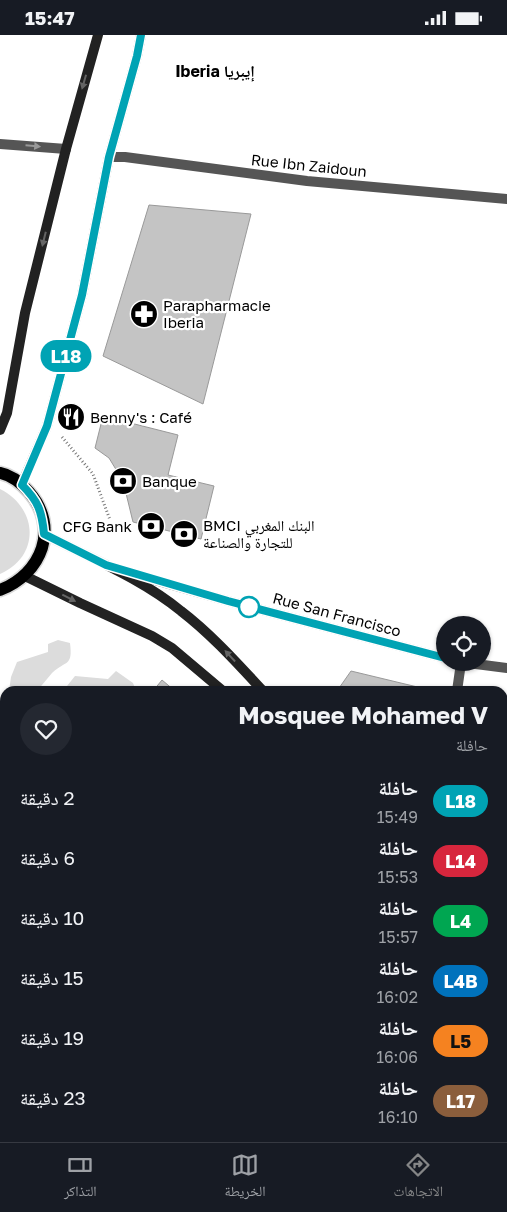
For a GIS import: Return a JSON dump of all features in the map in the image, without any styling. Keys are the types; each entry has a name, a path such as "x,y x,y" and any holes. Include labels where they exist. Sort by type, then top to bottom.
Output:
{"main road":[{"path":"0,430 7,413 26,313 66,149 98,35"},
{"path":"22,485 47,426 80,304 109,157 141,35"},
{"path":"0,473 5,474 22,485 35,498 42,515 44,534 42,549 36,564 15,584 0,590"},
{"path":"44,534 154,591 202,628 258,686"},
{"path":"25,576 152,636 172,648 217,686"}],"street":[{"path":"0,144 66,149"},
{"name":"Rue Ibn Zaidoun","path":"109,157 125,157 307,181 507,199"},
{"name":"Rue San Francisco","path":"106,565 228,601 436,656"},
{"path":"491,667 507,669"},
{"path":"458,686 461,671"}],"path":[{"path":"58,431 93,474 110,520"}],"shaded area":[{"path":"0,489 13,497 22,508 28,519 30,532 23,556 13,566 0,574"},
{"path":"58,640 70,643 69,660 52,673 41,686 10,686 17,662 48,652 48,644"},
{"path":"116,671 133,683 134,686 67,686 75,676 108,679"}],"building":[{"path":"149,205 251,214 203,404 103,356"},
{"path":"103,416 178,435 168,475 214,486 201,539 133,522 123,481 109,458 95,448"},
{"path":"351,671 413,686 340,686"},
{"path":"162,680 169,686 157,686"}],"bus line":[{"name":"L18","path":"141,35 109,157 82,295 47,426 22,485 35,498 42,515 44,534 106,565 228,601 436,656"}],"place":[{"name":"Parapharmacie Iberia","path":"144,314"},
{"name":"Benny's : Café","path":"71,417"},
{"name":"Banque","path":"123,481"},
{"name":"CFG Bank","path":"151,526"},
{"name":"BMCI البنك المغربي للتجارة والصناعة","path":"184,534"}],"district":[{"name":"Iberia إيبريا","path":"215,71"}]}
